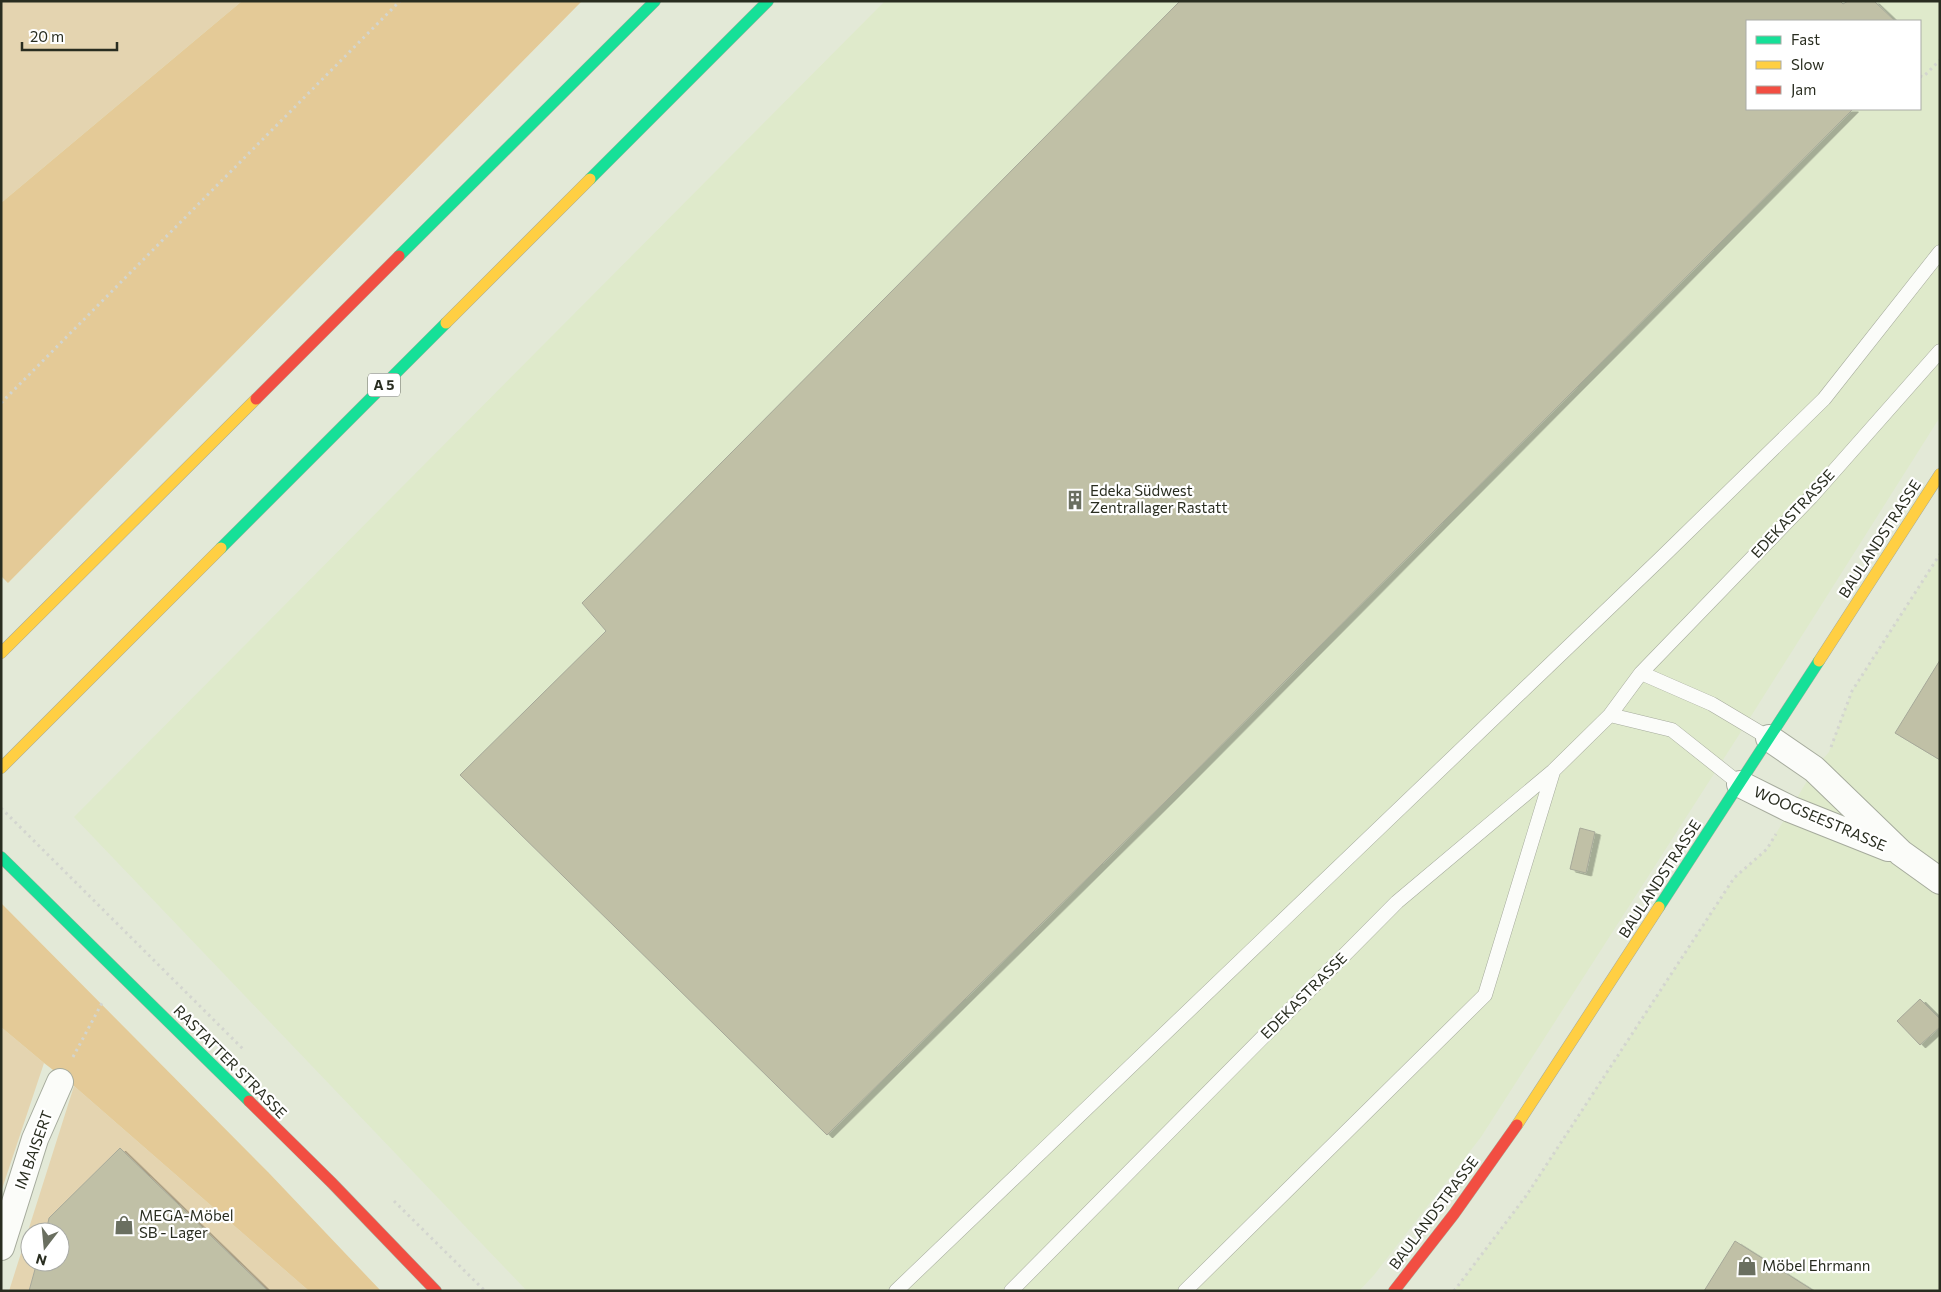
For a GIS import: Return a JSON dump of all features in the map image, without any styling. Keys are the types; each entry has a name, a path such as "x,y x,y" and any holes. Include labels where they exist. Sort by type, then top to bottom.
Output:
{"main road":[{"path":"1,653 655,1"},
{"name":"A 5","path":"1,768 768,1"},
{"name":"BAULANDSTRASSE","path":"1394,1291 1432,1245 1502,1146 1740,784 1940,474"},
{"name":"RASTATTER STRASSE","path":"1,857 324,1176 436,1291"}],"street":[{"name":"WOOGSEESTRASSE","path":"1769,738 1814,769 1901,853 1940,881"},
{"name":"WOOGSEESTRASSE","path":"1740,784 1790,809 1901,853"},
{"name":"IM BAISERT","path":"1,1248 35,1139 60,1082"}],"lane":[{"path":"896,1291 1652,567 1824,399 1940,252"},
{"name":"EDEKASTRASSE","path":"1011,1291 1397,902 1553,771 1610,715 1641,673 1811,497 1940,351"},
{"path":"1641,673 1712,704 1769,738"},
{"path":"1610,715 1672,730 1740,784"},
{"path":"1185,1291 1485,994 1553,771"}],"path":[{"path":"1,403 400,1"},
{"path":"1921,76 1923,77 1940,60"},
{"path":"1829,752 1852,691 1940,554"},
{"path":"1,808 40,847"},
{"path":"1454,1291 1526,1196 1734,878 1767,848 1776,832"},
{"path":"60,1082 106,995"}],"shaded area":[{"path":"1,1 242,1 1,203"},
{"path":"242,1 582,1 8,583 1,576 1,203"},
{"path":"885,1 1940,1 1940,417 1481,1137 1374,1275 1359,1291 527,1291 74,817"},
{"path":"1940,554 1940,1291 1454,1291 1526,1196 1734,878 1767,849 1814,769 1829,752 1852,691"},
{"path":"1,903 268,1172 381,1291 309,1291 74,1086 1,1027"},
{"path":"1,1027 44,1063 1,1192"},
{"path":"74,1086 309,1291 268,1291 120,1148 50,1218 49,1222 31,1222"},
{"path":"20,1256 20,1272 34,1272 29,1291 9,1291"}],"building":[{"name":"Edeka Südwest Zentrallager Rastatt","path":"1180,1 1840,1 1843,4 1848,1 1874,1 1894,20 1746,20 1746,110 1852,110 1170,797 827,1135 460,775 606,631 582,603"},
{"path":"1940,660 1940,760 1895,733"},
{"path":"1580,828 1595,832 1586,873 1570,869"},
{"path":"1920,999 1940,1019 1940,1027 1920,1045 1897,1021"},
{"name":"MEGA-Möbel SB - Lager","path":"120,1148 268,1291 29,1291 34,1272 70,1272 70,1222 48,1222 49,1218"},
{"name":"Möbel Ehrmann","path":"1735,1241 1814,1291 1704,1291"}],"traffic: fast":[{"path":"399,256 655,1"},
{"path":"590,179 768,1"},
{"path":"221,548 446,323"},
{"path":"1659,907 1819,661"},
{"path":"1,857 249,1101"}],"traffic: slow":[{"path":"446,323 590,179"},
{"path":"1,653 256,399"},
{"path":"1819,661 1940,474"},
{"path":"1,768 221,548"},
{"path":"1517,1125 1659,907"}],"traffic: jam":[{"path":"256,399 399,256"},
{"path":"249,1101 332,1183 436,1291"},
{"path":"1394,1291 1454,1214 1517,1125"}],"place":[{"name":"Edeka Südwest Zentrallager Rastatt","path":"1075,500"},
{"name":"MEGA-Möbel SB - Lager","path":"124,1225"},
{"name":"Möbel Ehrmann","path":"1747,1266"}]}
